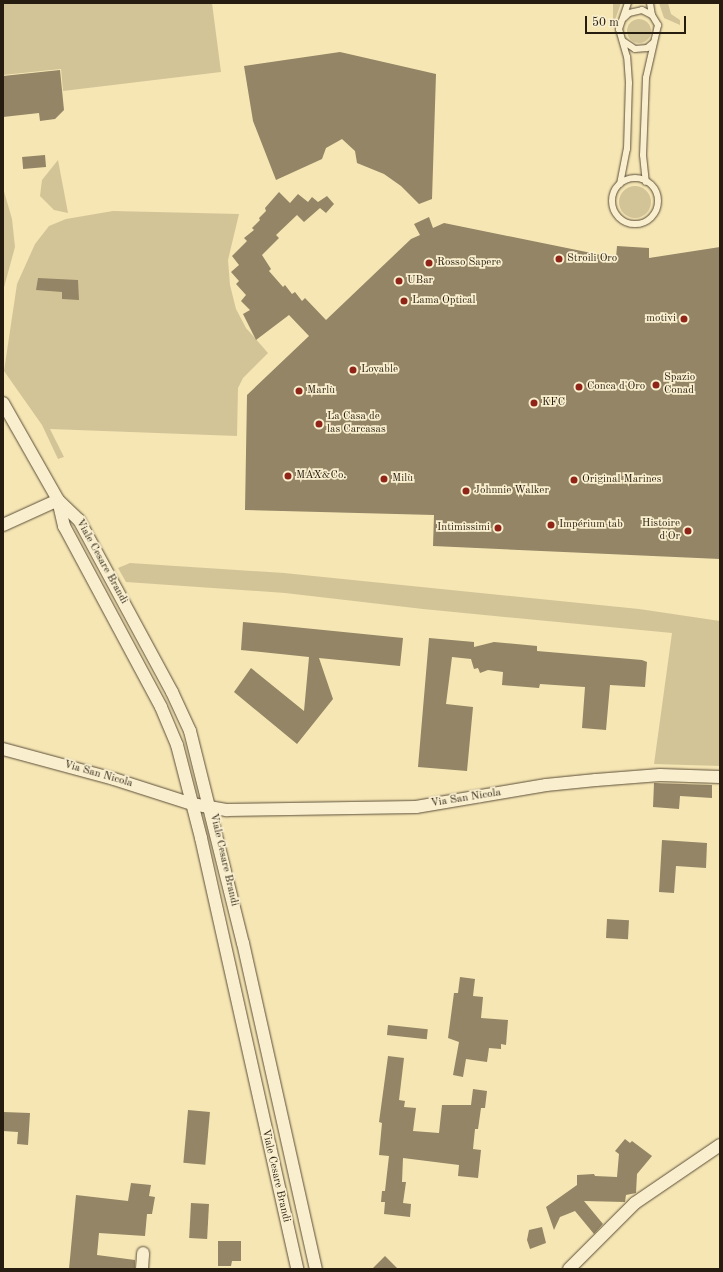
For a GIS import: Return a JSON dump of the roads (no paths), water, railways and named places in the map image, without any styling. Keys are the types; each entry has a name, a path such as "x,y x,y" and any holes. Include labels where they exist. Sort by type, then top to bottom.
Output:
{"street":[{"path":"3,403 58,500 3,525"},
{"name":"Viale Cesare Brandi","path":"58,500 64,526 170,725 192,804 297,1269"},
{"name":"Viale Cesare Brandi","path":"58,500 78,520 172,692 190,731 211,808 316,1269"},
{"name":"Via San Nicola","path":"3,749 114,779 192,804 211,808 346,810 416,807 546,785 589,780 660,775 720,777"},
{"path":"569,1269 635,1203 720,1145"},
{"path":"142,1269 144,1253"}],"lane":[{"path":"620,184 633,179 646,182 655,192 657,206 650,218 639,224 625,222 615,213 612,201 620,184 627,154 629,83 627,57 619,29 628,3"},
{"path":"622,40 635,49 647,48 654,43 658,37 658,25 652,15 650,3"},
{"path":"624,18 635,10 652,15"},
{"path":"646,182 643,155 646,78 654,43"}],"place":[{"name":"Stroili Oro","path":"559,259"},
{"name":"Rosso Sapere","path":"429,263"},
{"name":"UBar","path":"399,281"},
{"name":"Lama Optical","path":"404,301"},
{"name":"motivi","path":"684,319"},
{"name":"Lovable","path":"353,370"},
{"name":"Spazio Conad","path":"656,385"},
{"name":"Conca d'Oro","path":"579,387"},
{"name":"Marlù","path":"299,391"},
{"name":"KFC","path":"534,403"},
{"name":"La Casa de las Carcasas","path":"319,424"},
{"name":"MAX&Co.","path":"288,476"},
{"name":"Milù","path":"384,479"},
{"name":"Original Marines","path":"574,480"},
{"name":"Johnnie Walker","path":"466,491"},
{"name":"Impérium tab","path":"551,525"},
{"name":"Intimissimi","path":"498,528"},
{"name":"Histoire d'Or","path":"688,531"}]}
